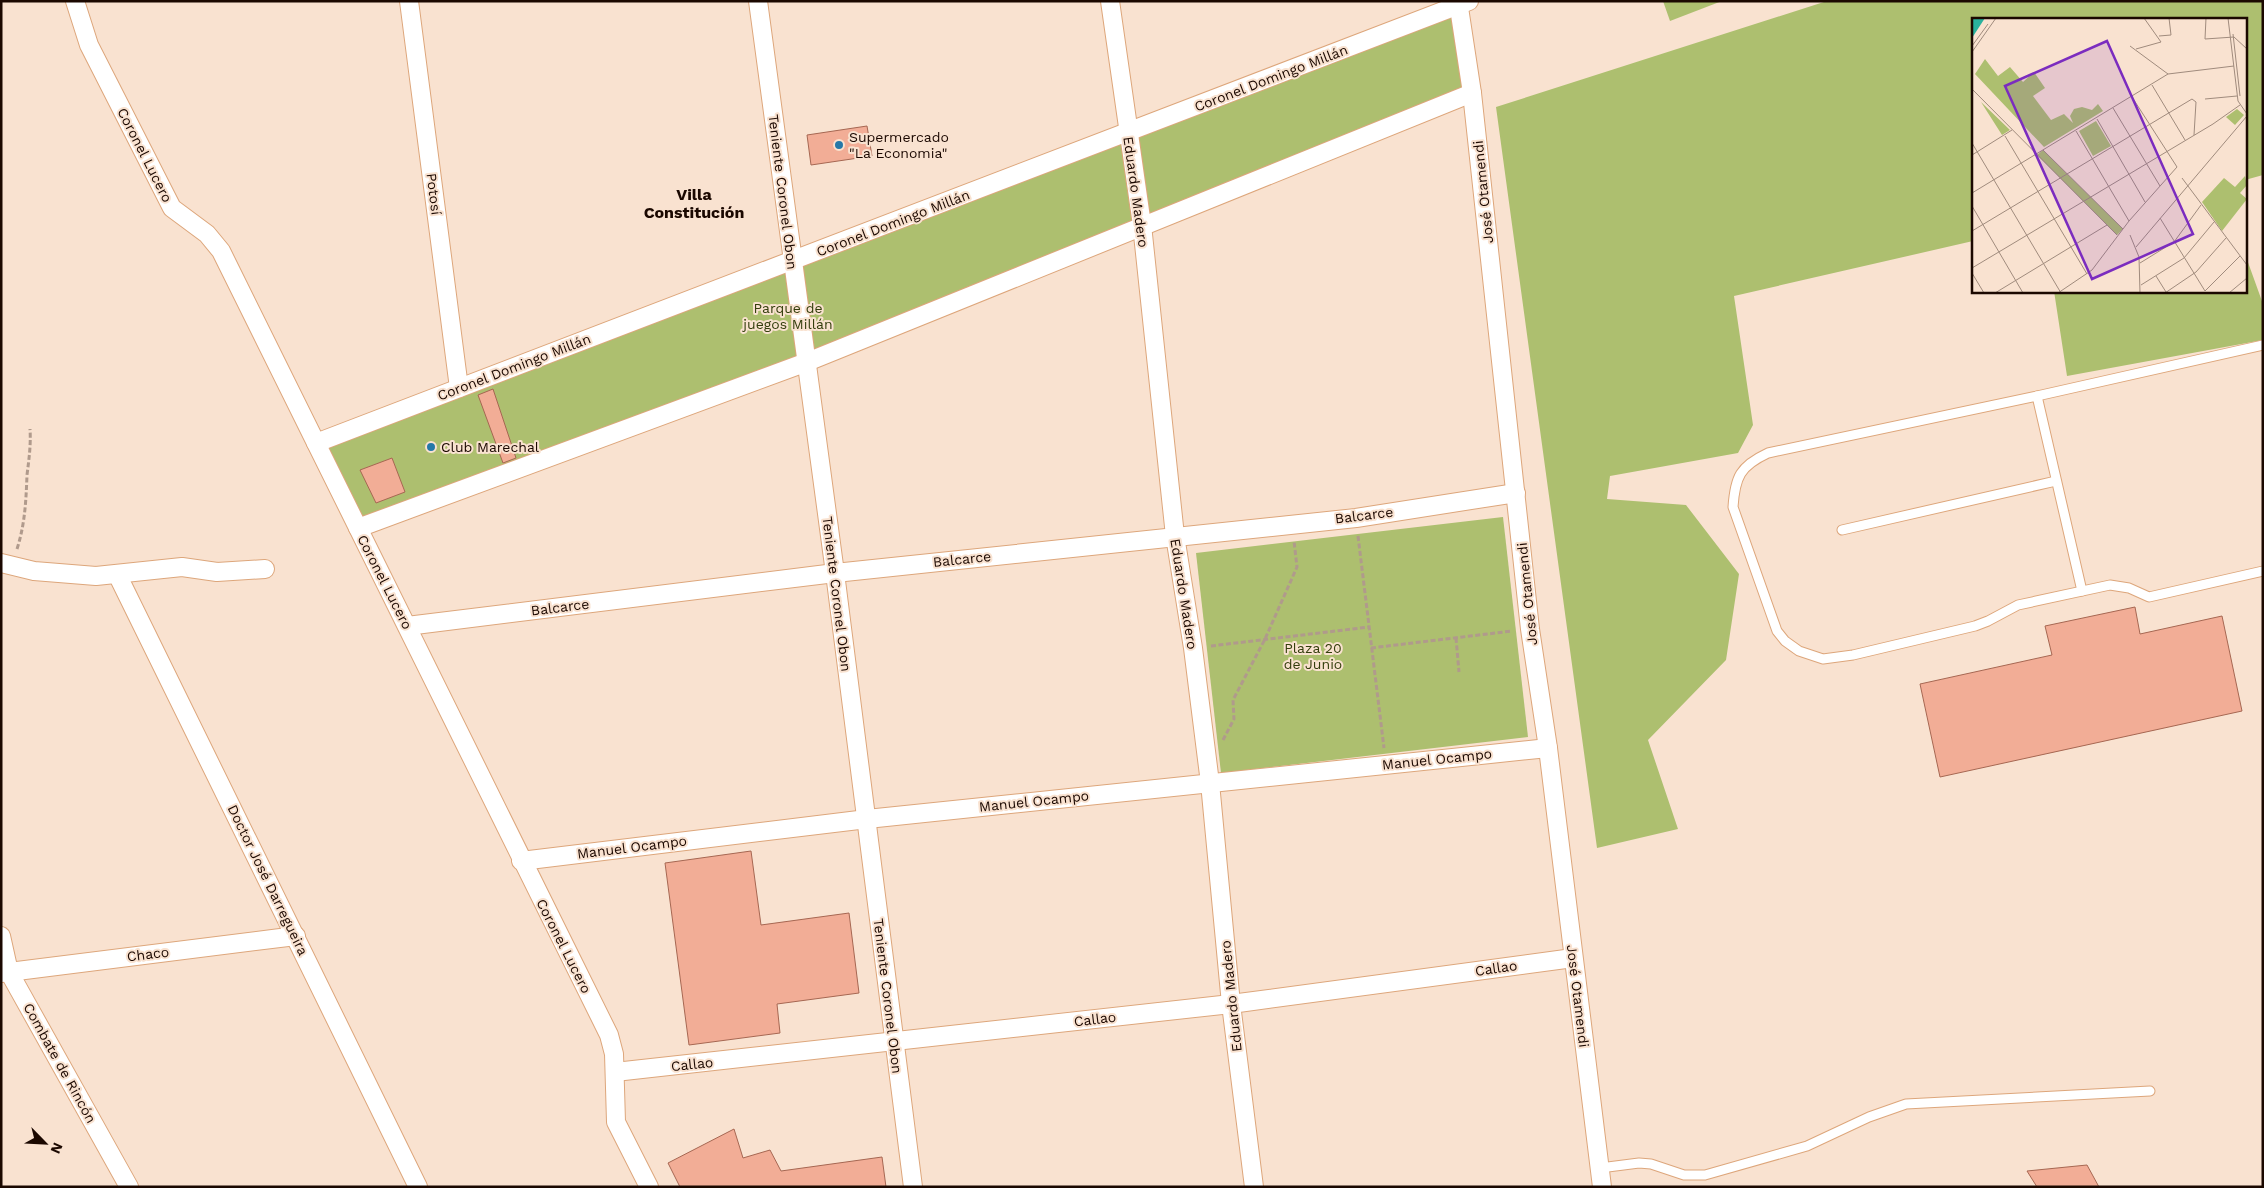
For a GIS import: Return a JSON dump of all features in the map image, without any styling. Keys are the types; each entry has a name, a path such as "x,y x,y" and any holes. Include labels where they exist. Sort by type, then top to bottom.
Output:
{"street":[{"name":"Coronel Lucero","path":"75,1 89,45 172,208 207,234 221,251 408,626 521,861 609,1034 614,1054 616,1122 649,1187"},
{"name":"Potosí","path":"408,1 459,388"},
{"name":"Teniente Coronel Obon","path":"758,1 835,573 913,1187"},
{"name":"Eduardo Madero","path":"1110,1 1142,225 1175,536 1193,648 1209,776 1231,1004 1254,1187"},
{"name":"Coronel Domingo Millán","path":"316,443 1128,134 1462,3"},
{"name":"José Otamendi","path":"1462,3 1530,629 1548,748 1602,1187"},
{"path":"358,528 807,362 1472,93"},
{"name":"Balcarce","path":"408,626 835,573 1292,523 1356,518 1516,494"},
{"path":"6,564 68,575 96,576 182,567 217,572 265,569"},
{"name":"Doctor José Darregueira","path":"117,574 418,1187"},
{"name":"Manuel Ocampo","path":"521,861 1209,776 1386,764 1548,748"},
{"name":"Combate de Rincón","path":"1,936 5,972 129,1187"},
{"name":"Chaco","path":"5,972 296,936"},
{"name":"Callao","path":"615,1072 894,1043 1231,1004 1573,958"}],"lane":[{"path":"2263,345 1768,454 1753,460 1741,471 1734,485 1733,507 1777,631 1785,641 1799,651 1823,659 1853,655 1975,626 2018,606 2082,590 2110,585 2129,588 2149,597 2263,571"},
{"path":"2037,396 2082,590"},
{"path":"1842,530 2056,481"},
{"path":"1600,1168 1639,1163 1651,1164 1664,1170 1684,1175 1705,1175 1807,1146 1869,1117 1906,1104 2150,1092"}],"path":[{"path":"6,564 26,508 31,449 30,429"},
{"path":"1356,518 1386,764"},
{"path":"1209,776 1234,720 1233,700 1265,639 1297,567 1292,523"},
{"path":"1193,648 1369,627"},
{"path":"1371,648 1530,629"},
{"path":"1456,638 1459,672"}],"green space":[{"path":"1663,1 1722,1 1670,21"},
{"path":"1827,1 2263,1 2263,175 2246,180 2246,18 1972,18 1972,241 1734,296 1753,425 1738,453 1610,476 1607,499 1686,505 1739,574 1726,660 1648,740 1678,829 1597,848 1496,107"},
{"name":"Parque de juegos Millán","path":"1459,5 1472,93 358,528 316,443"},
{"path":"2246,257 2263,304 2263,340 2067,376 2054,292 2246,292"},
{"name":"Plaza 20 de Junio","path":"1503,517 1528,737 1221,773 1196,553"}],"building":[{"name":"Supermercado \"La Economia\"","path":"867,126 872,156 811,165 807,135"},
{"path":"493,389 516,458 503,463 478,395"},
{"path":"392,458 405,492 376,503 360,470"},
{"path":"2135,607 2140,634 2222,616 2242,711 1940,777 1920,684 2052,655 2045,626"},
{"path":"751,851 761,925 849,913 859,993 777,1004 780,1033 689,1045 665,863"},
{"path":"734,1129 743,1158 770,1150 781,1171 882,1157 886,1187 680,1187 668,1163"},
{"path":"2087,1165 2099,1187 2037,1187 2027,1171"}],"place":[{"name":"Supermercado \"La Economia\"","path":"839,145"},
{"name":"Club Marechal","path":"431,447"}],"district":[{"name":"Villa Constitución","path":"694,203"}]}
